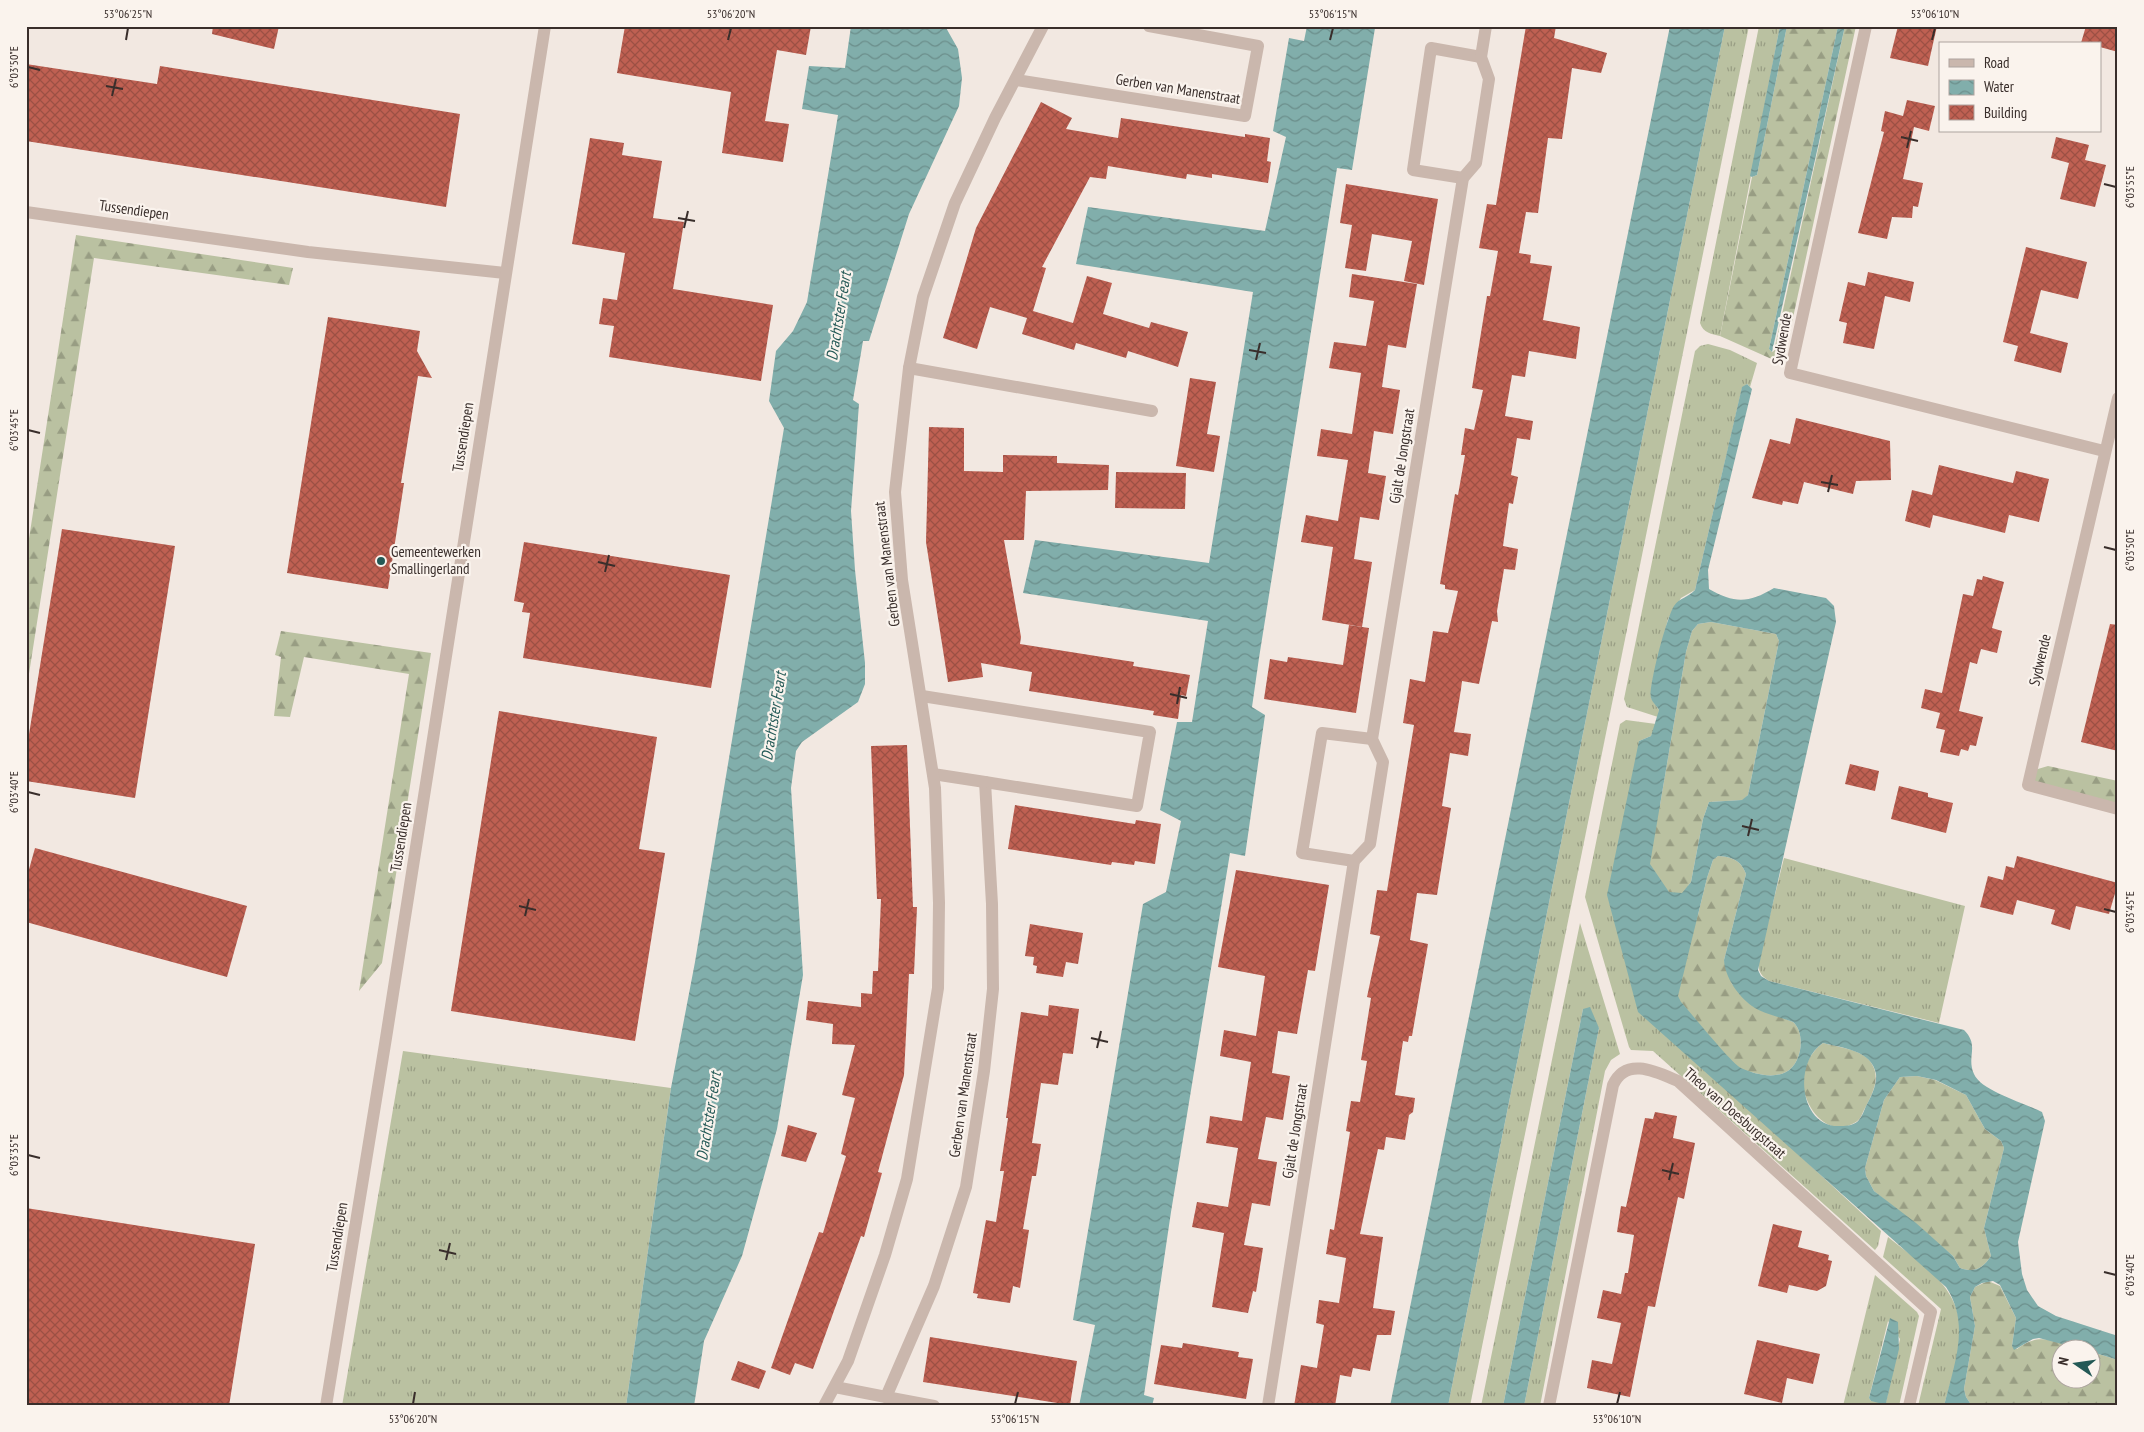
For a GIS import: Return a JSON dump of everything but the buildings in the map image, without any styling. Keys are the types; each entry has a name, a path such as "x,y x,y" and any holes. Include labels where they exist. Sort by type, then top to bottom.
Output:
{"street":[{"name":"Tussendiepen","path":"326,1406 386,1038 545,26"},
{"name":"Gerben van Manenstraat","path":"824,1406 848,1360 885,1255 907,1179 938,988 939,902 933,774 902,580 895,492 909,368 923,297 955,202 995,118 1043,26"},
{"name":"Gerben van Manenstraat","path":"1016,80 1245,116 1258,46 1148,26"},
{"name":"Gjalt de Jongstraat","path":"1372,739 1464,178 1476,163 1489,80 1481,57 1486,26"},
{"name":"Sydwende","path":"1866,26 1790,373 2104,451"},
{"path":"1464,178 1412,170 1431,48 1481,57"},
{"name":"Tussendiepen","path":"26,212 308,252 505,273"},
{"path":"909,368 1152,411"},
{"name":"Sydwende","path":"2118,398 2104,451 2028,785 2118,809"},
{"path":"922,696 1150,732 1137,806 933,774"},
{"path":"1322,733 1372,739 1383,762 1370,844 1354,861 1302,853 1322,733"},
{"name":"Gerben van Manenstraat","path":"886,1396 934,1286 966,1187 984,1071 993,989 992,904 985,782"},
{"name":"Gjalt de Jongstraat","path":"1268,1406 1354,861"},
{"name":"Theo van Doesburgstraat","path":"1549,1406 1614,1085 1616,1078 1623,1072 1636,1068 1647,1068 1678,1081 1931,1312 1909,1406"},
{"path":"835,1387 934,1406"}],"green space":[{"path":"1725,26 1749,26 1470,1406 1448,1406"},
{"path":"1759,26 1780,26 1720,336 1706,331 1700,323"},
{"path":"1787,26 1838,26 1769,349 1772,352 1774,351 1845,26 1856,26 1783,364 1720,336 1752,177 1757,175"},
{"path":"76,235 293,268 289,285 94,258 26,693 26,558"},
{"path":"1708,344 1730,350 1757,363 1750,387 1747,384 1742,388 1695,590 1681,598 1668,619 1652,683 1651,698 1659,710 1658,717 1627,707 1624,699 1695,351 1700,346"},
{"path":"1711,622 1776,634 1779,641 1748,795 1743,800 1709,802 1703,819 1691,882 1682,893 1668,892 1650,864 1686,652 1692,631 1698,624"},
{"path":"281,631 431,653 382,963 359,991 409,674 304,657 290,717 274,716 281,657 275,655"},
{"path":"1626,720 1656,724 1651,736 1639,741 1770,1128 1881,1231 1878,1246 1875,1250 1653,1051 1631,1050 1629,1047 1585,897 1620,724"},
{"path":"2048,766 2118,781 2118,814 2028,788 2031,771"},
{"path":"1718,856 1728,857 1739,862 1746,874 1724,960 1732,984 1753,1006 1793,1022 1800,1033 1799,1056 1791,1068 1781,1074 1764,1075 1741,1068 1711,1037 1678,996 1707,878 1713,860"},
{"path":"1784,858 1965,906 1939,1023 1769,981 1760,973 1760,955"},
{"path":"1580,923 1620,1054 1611,1060 1605,1071 1540,1406 1524,1406 1599,1028 1583,1009 1503,1406 1481,1406"},
{"path":"1823,1043 1860,1053 1869,1060 1875,1072 1876,1079 1873,1092 1861,1117 1846,1126 1828,1125 1821,1120 1814,1113 1805,1095 1803,1074 1807,1062 1814,1051"},
{"path":"403,1051 671,1088 626,1406 342,1406"},
{"path":"1917,1076 1935,1080 1966,1095 1985,1129 2001,1141 2004,1148 1984,1228 1991,1256 1978,1269 1960,1268 1953,1256 1874,1191 1866,1176 1865,1168 1884,1100 1900,1077"},
{"path":"1888,1237 1936,1276 1953,1301 1958,1315 1960,1331 1959,1349 1944,1406 1918,1406 1941,1309 1883,1257"},
{"path":"1875,1275 1917,1312 1919,1316 1899,1406 1843,1406","holes":["1888,1321 1900,1339 1886,1402 1871,1401 1869,1398"]},
{"path":"1988,1281 2000,1286 2016,1318 2012,1346 2017,1349 2033,1340 2052,1341 2052,1390 2102,1390 2102,1355 2118,1360 2118,1406 1972,1406 1966,1397 1964,1389 1975,1326 1970,1297 1975,1287"}],"water":[{"name":"Drachtster Feart","path":"851,26 945,26 958,49 962,78 959,106 909,214 869,341 863,341 853,400 859,404 851,511 865,663 865,684 858,702 802,742 796,751 791,788 803,975 777,1129 742,1256 704,1341 694,1406 626,1406 671,1088 695,962 784,428 769,401 776,351 793,331 807,302 838,115 802,109 809,66 845,68"},
{"path":"1307,26 1375,28 1352,170 1337,168 1259,658 1252,707 1265,715 1245,856 1230,853 1171,1212 1144,1395 1154,1398 1152,1406 1079,1406 1095,1325 1073,1320 1143,904 1166,892 1181,821 1160,810 1177,722 1192,722 1208,621 1023,593 1035,540 1209,563 1253,292 1076,264 1088,207 1265,231 1286,137 1273,131 1289,38 1304,41"},
{"path":"1670,26 1725,26 1448,1406 1390,1406"},
{"path":"1780,26 1787,26 1757,175 1752,177 1750,176"},
{"path":"1838,26 1845,26 1772,352 1769,349"},
{"path":"1747,384 1752,389 1708,570 1709,589 1727,597 1742,600 1757,597 1774,588 1826,598 1834,606 1836,622 1758,970 1761,976 1769,981 1964,1030 1971,1041 1972,1068 1978,1080 2004,1096 2042,1112 2045,1121 2018,1242 2022,1274 2027,1290 2038,1306 2056,1316 2118,1336 2118,1360 2102,1355 2102,1340 2052,1341 2039,1338 2033,1339 2014,1350 2012,1346 2016,1318 2000,1285 1993,1281 1982,1283 1975,1287 1970,1297 1975,1326 1964,1389 1966,1397 1972,1406 1944,1406 1956,1360 1959,1330 1958,1315 1954,1301 1946,1287 1638,1012 1607,895 1639,741 1651,736 1659,710 1651,698 1652,681 1667,623 1674,606 1695,590 1742,387","holes":["1711,622 1776,634 1779,641 1748,795 1742,800 1709,802 1703,819 1691,882 1682,893 1669,892 1650,864 1686,652 1692,631 1698,624","1718,856 1732,858 1739,862 1746,874 1724,960 1727,973 1737,992 1747,1002 1756,1009 1793,1022 1800,1033 1799,1056 1791,1068 1781,1074 1758,1074 1741,1068 1721,1048 1681,1002 1678,996 1707,878 1713,860","1823,1043 1855,1051 1862,1055 1869,1060 1876,1074 1872,1095 1859,1120 1851,1125 1827,1124 1817,1117 1809,1106 1805,1093 1804,1079 1807,1065 1813,1052","1917,1076 1936,1080 1966,1095 1985,1129 2001,1141 2004,1148 1984,1228 1991,1256 1978,1269 1960,1268 1953,1256 1916,1223 1874,1191 1866,1176 1865,1168 1884,1100 1900,1077"]},
{"path":"1590,1007 1599,1028 1524,1406 1503,1406 1583,1009"},
{"path":"1890,1318 1898,1322 1899,1349 1886,1403 1883,1404 1871,1401 1869,1398"}],"place":[{"name":"Gemeentewerken Smallingerland","path":"381,561"}]}
